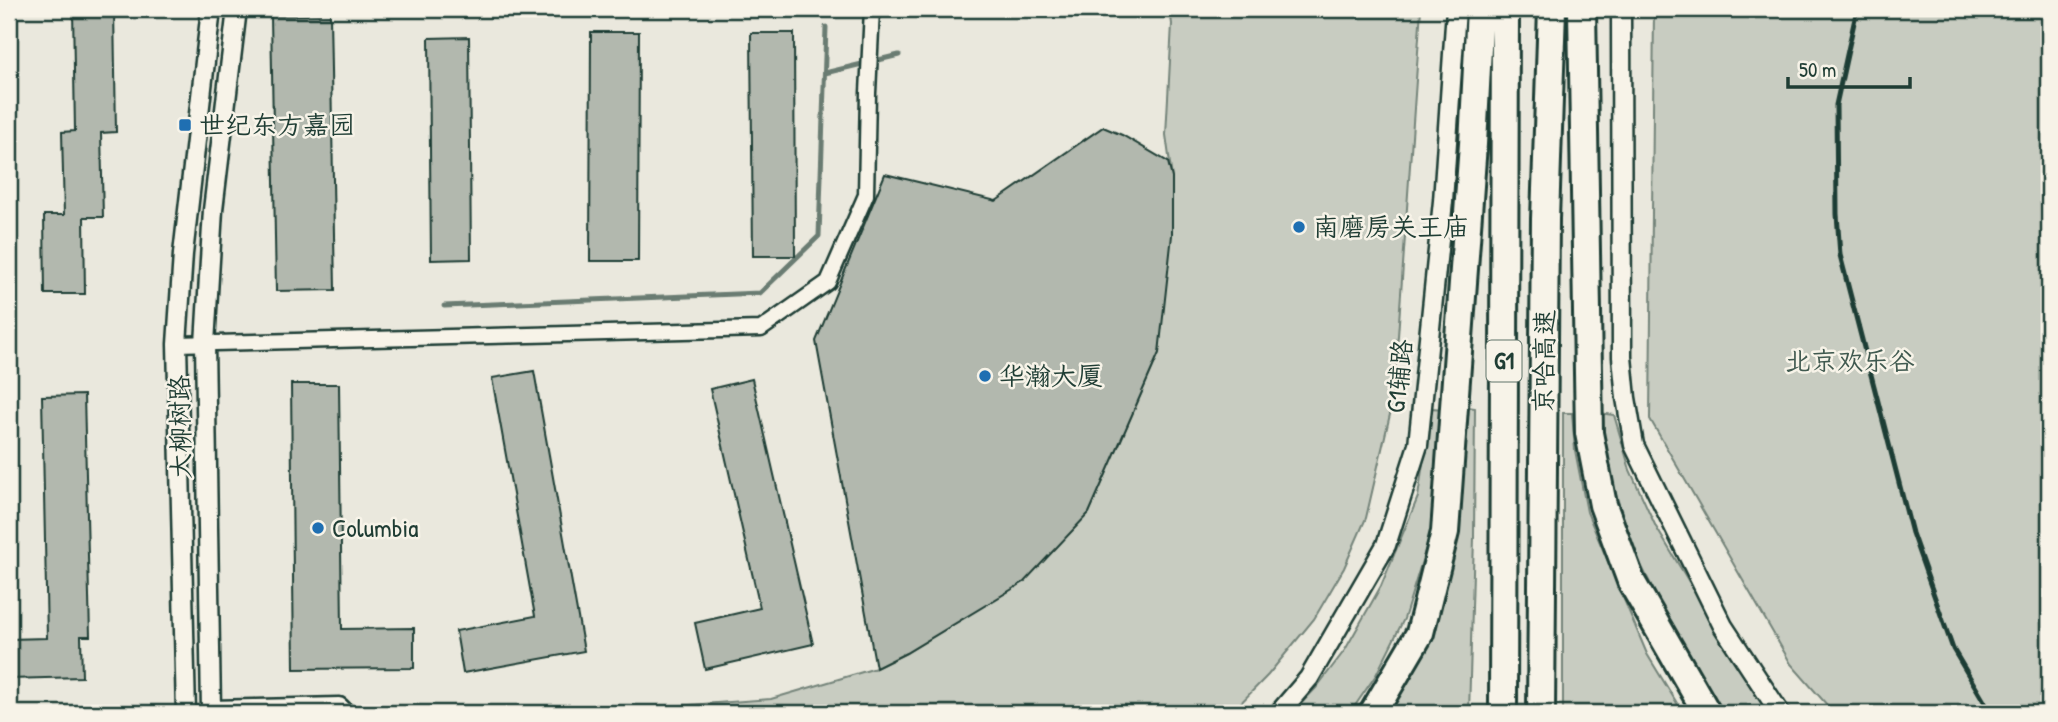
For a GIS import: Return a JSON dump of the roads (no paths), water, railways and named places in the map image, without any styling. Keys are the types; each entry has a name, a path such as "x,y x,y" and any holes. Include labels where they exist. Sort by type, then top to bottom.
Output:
{"highway":[{"path":"1373,713 1420,633 1445,532 1480,9"},
{"name":"京哈高速","path":"1503,713 1505,9"},
{"name":"京哈高速","path":"1541,713 1545,219 1552,9"},
{"path":"1582,9 1589,433 1603,505 1631,581 1707,713"}],"street":[{"name":"大柳树路","path":"186,712 177,344 184,241 211,9"},
{"name":"大柳树路","path":"211,710 205,344 213,210 237,9"},
{"path":"177,344 761,329 828,282 866,195 867,93 872,9"},
{"name":"G1辅路","path":"1279,713 1309,678 1386,545 1418,445 1443,201 1456,9"},
{"path":"1620,9 1622,357 1634,445 1723,626 1780,713"},
{"path":"186,712 339,707 345,713"}],"waterway":[{"path":"444,306 760,293 819,236 826,27"},
{"path":"825,73 899,55"}],"railway":[{"path":"1857,9 1836,105 1840,255 1912,533 1953,649 1991,713"}],"place":[{"name":"世纪东方嘉园","path":"185,125"},
{"name":"南磨房关王庙","path":"1299,227"},
{"name":"华瀚大厦","path":"985,376"},
{"name":"Columbia","path":"318,528"}],"park label":[{"name":"北京欢乐谷","path":"1850,361"}]}
